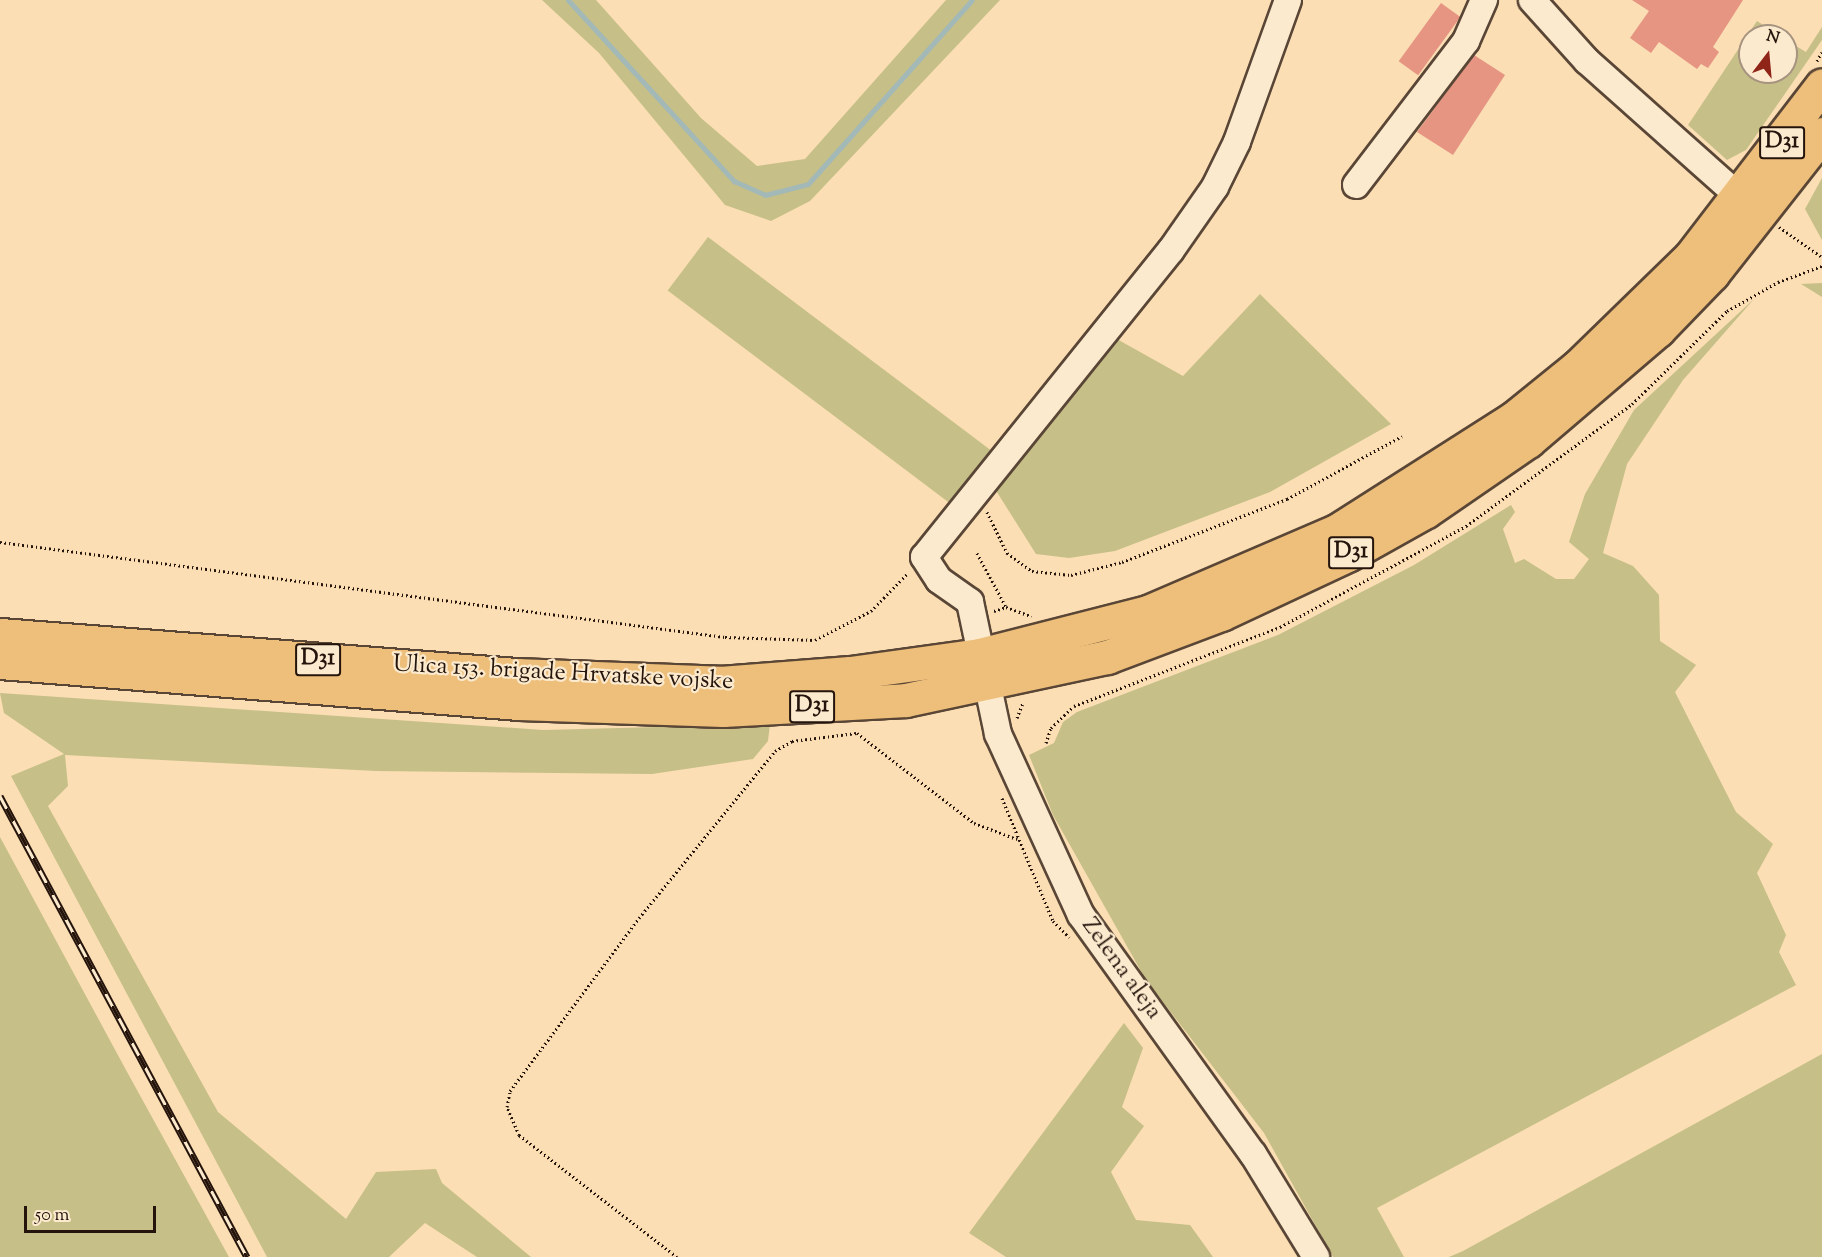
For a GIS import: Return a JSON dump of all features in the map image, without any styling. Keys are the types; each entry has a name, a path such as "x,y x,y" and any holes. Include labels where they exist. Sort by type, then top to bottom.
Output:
{"main road":[{"name":"Ulica 153. brigade Hrvatske vojske","path":"0,662 637,709 852,706 986,687 1107,657 1221,614 1349,554 1426,511 1597,385 1658,330 1751,207 1822,85"},
{"name":"Ulica 153. brigade Hrvatske vojske","path":"0,635 636,682 778,681 980,655 1097,627 1208,590 1338,530 1413,487 1514,418 1577,367 1683,264 1751,207 1822,134"}],"street":[{"path":"924,557 976,489 1170,250 1215,187 1237,142 1288,0"},
{"path":"1356,185 1466,41 1484,0"},
{"path":"1532,0 1587,61 1751,207"},
{"name":"Zelena aleja","path":"924,557 939,580 970,602 986,687 998,734 1081,915 1240,1137 1316,1257"}],"path":[{"path":"1751,207 1822,257"},
{"path":"976,489 1007,553 1032,571 1071,575 1122,562 1287,499 1402,436"},
{"path":"0,542 725,637 815,640 871,610 924,557"},
{"path":"977,553 1006,607 1037,617"},
{"path":"676,1257 519,1135 507,1107 510,1091 646,910 775,751 825,735 857,733 974,823 1017,839"}],"shaded area":[{"path":"542,0 596,0 701,118 757,166 805,159 946,0 1000,0 810,201 771,221 725,205 599,53"},
{"path":"1822,27 1822,40 1798,75 1798,47 1806,52"},
{"path":"1738,50 1738,84 1792,84 1746,150 1727,160 1688,125"},
{"path":"1822,178 1822,240 1805,209"},
{"path":"708,237 992,451 951,504 668,291"},
{"path":"1822,283 1822,297 1801,284"},
{"path":"1260,294 1391,424 1270,492 1115,551 1069,558 1036,554 995,489 1115,338 1183,376"},
{"path":"1754,299 1683,380 1627,464 1603,553 1633,566 1659,595 1660,641 1696,665 1675,692 1736,812 1773,844 1757,873 1786,935 1779,952 1796,985 1377,1208 1404,1257 1333,1257 1264,1133 1146,980 1053,815 1029,755 1054,743 1063,722 1077,712 1278,635 1414,565 1511,505 1515,512 1503,529 1515,563 1524,559 1556,579 1574,579 1589,559 1569,542 1585,494 1634,410"},
{"path":"0,693 543,730 770,724 768,741 753,759 652,774 376,771 65,755 68,786 48,806 218,1112 346,1219 376,1172 436,1169 442,1183 531,1257 477,1257 425,1223 389,1257 267,1257 11,776 64,754 4,713"},
{"path":"0,837 126,1070 229,1257 0,1257"},
{"path":"1124,1023 1143,1048 1122,1107 1144,1126 1111,1172 1136,1220 1190,1225 1213,1257 1006,1257 969,1233"},
{"path":"1822,1054 1822,1257 1449,1257 1463,1251"}],"building":[{"path":"1632,0 1743,0 1713,47 1719,52 1708,68 1701,64 1697,69 1659,42 1651,53 1630,38 1649,11"},
{"path":"1441,3 1460,17 1418,75 1399,61"},
{"path":"1474,55 1505,75 1453,155 1417,132"}],"waterway":[{"path":"568,0 734,181 765,195 808,184 972,0"}],"railway":[{"path":"0,796 247,1257"}]}
